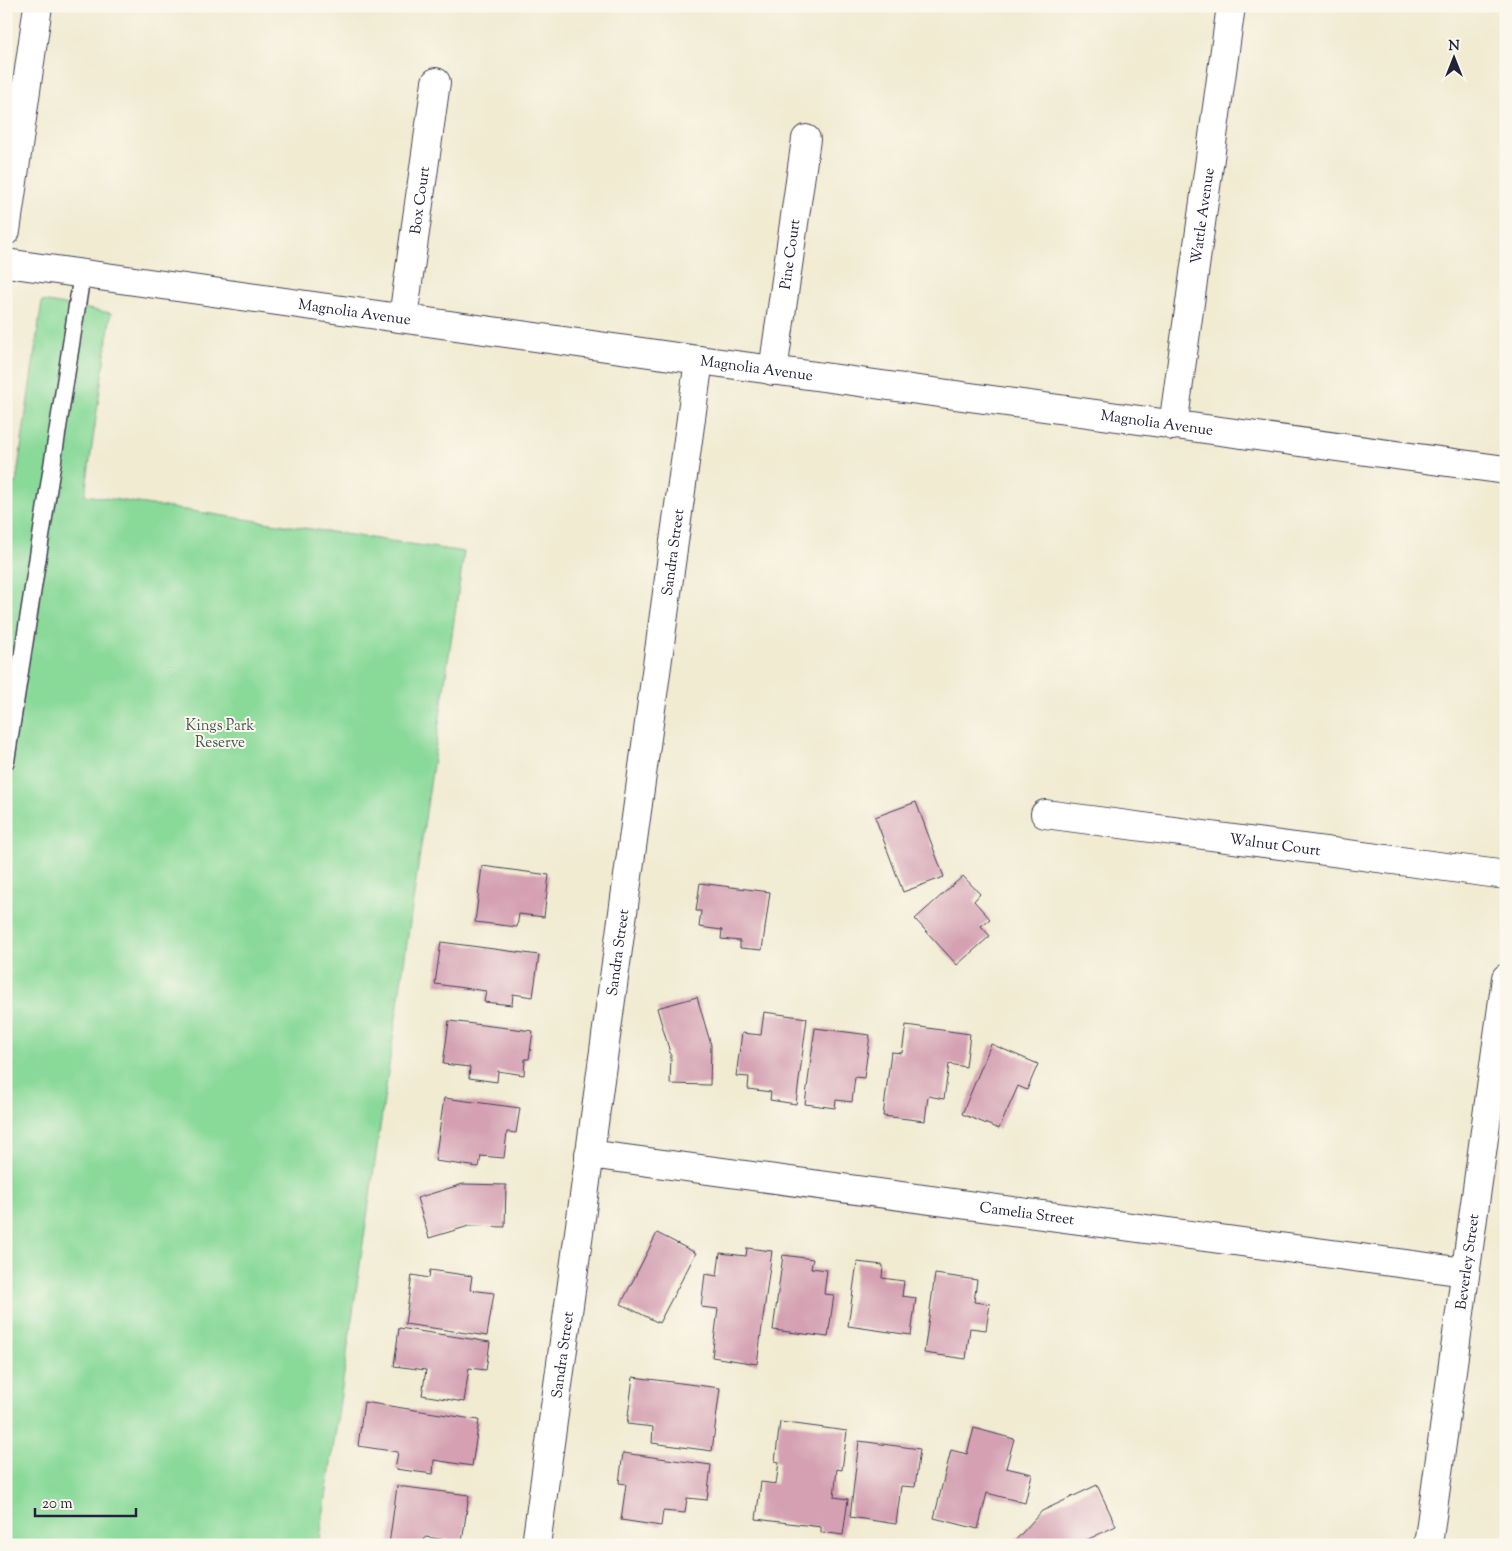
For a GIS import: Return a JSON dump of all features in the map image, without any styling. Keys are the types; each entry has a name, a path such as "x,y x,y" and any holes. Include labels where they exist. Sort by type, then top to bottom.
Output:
{"street":[{"path":"6,231 38,6"},
{"name":"Wattle Avenue","path":"1173,426 1231,6"},
{"name":"Box Court","path":"403,318 436,82"},
{"name":"Pine Court","path":"773,370 806,139"},
{"name":"Magnolia Avenue","path":"6,263 1173,426 1506,470"},
{"name":"Sandra Street","path":"536,1545 699,360"},
{"name":"Walnut Court","path":"1045,814 1506,875"},
{"name":"Beverley Street","path":"1428,1545 1506,978"},
{"name":"Camelia Street","path":"589,1154 1465,1272"}],"lane":[{"path":"6,761 82,274"}],"green space":[{"name":"Kings Park Reserve","path":"42,301 111,313 85,495 464,552 319,1545 6,1545 6,482 16,483"}],"building":[{"path":"916,802 944,877 903,892 875,817"},
{"path":"482,866 549,875 544,917 519,914 517,927 475,922"},
{"path":"963,876 980,894 974,901 990,919 981,926 990,936 957,965 915,919"},
{"path":"700,883 770,892 762,950 740,948 740,941 721,939 722,930 699,927 701,911 696,911"},
{"path":"441,942 539,955 533,997 513,994 512,1005 484,1002 486,991 435,984"},
{"path":"697,997 711,1045 710,1085 670,1084 671,1056 657,1008"},
{"path":"764,1012 807,1018 796,1104 770,1100 771,1092 748,1089 749,1077 736,1076 742,1033 761,1035"},
{"path":"449,1021 533,1031 529,1059 525,1059 524,1075 498,1071 497,1082 469,1078 470,1067 443,1064"},
{"path":"906,1025 970,1034 966,1067 949,1064 944,1099 928,1096 925,1121 883,1116 891,1052 902,1053"},
{"path":"815,1028 870,1035 864,1078 855,1077 852,1102 836,1100 835,1108 805,1104"},
{"path":"991,1044 1038,1064 1027,1090 1018,1086 999,1129 962,1114"},
{"path":"444,1098 520,1108 516,1133 507,1132 504,1158 481,1156 479,1167 435,1161"},
{"path":"463,1184 506,1185 505,1227 469,1226 429,1238 417,1198"},
{"path":"657,1233 696,1253 659,1323 621,1304"},
{"path":"747,1248 772,1251 757,1364 712,1357 718,1309 701,1307 705,1274 717,1276 720,1253 746,1256"},
{"path":"783,1255 813,1259 811,1268 827,1270 824,1294 834,1295 828,1337 773,1330"},
{"path":"857,1262 883,1265 882,1278 904,1281 902,1296 916,1298 911,1335 848,1326"},
{"path":"430,1270 472,1276 470,1290 494,1293 487,1336 405,1324 412,1275 429,1278"},
{"path":"935,1274 977,1280 974,1302 990,1304 986,1330 970,1328 966,1359 924,1353"},
{"path":"399,1328 490,1342 486,1370 469,1368 464,1402 422,1395 426,1370 394,1366"},
{"path":"633,1377 720,1388 712,1451 652,1443 653,1427 627,1424"},
{"path":"364,1402 479,1420 472,1466 434,1460 433,1474 395,1469 398,1452 358,1446"},
{"path":"780,1422 847,1431 842,1470 837,1469 834,1497 848,1499 843,1535 821,1532 821,1527 756,1519 761,1482 776,1484 779,1462 775,1461"},
{"path":"974,1428 1014,1439 1006,1468 1032,1474 1025,1503 987,1493 978,1529 934,1518 951,1450 967,1454"},
{"path":"859,1441 920,1449 915,1487 901,1486 896,1524 850,1517"},
{"path":"623,1453 711,1465 707,1500 687,1498 685,1513 663,1511 661,1526 621,1520 626,1484 619,1483"},
{"path":"1097,1485 1116,1526 1076,1545 1015,1545 1013,1543 1042,1511"},
{"path":"397,1486 469,1495 462,1542 425,1537 424,1545 389,1545"}]}
